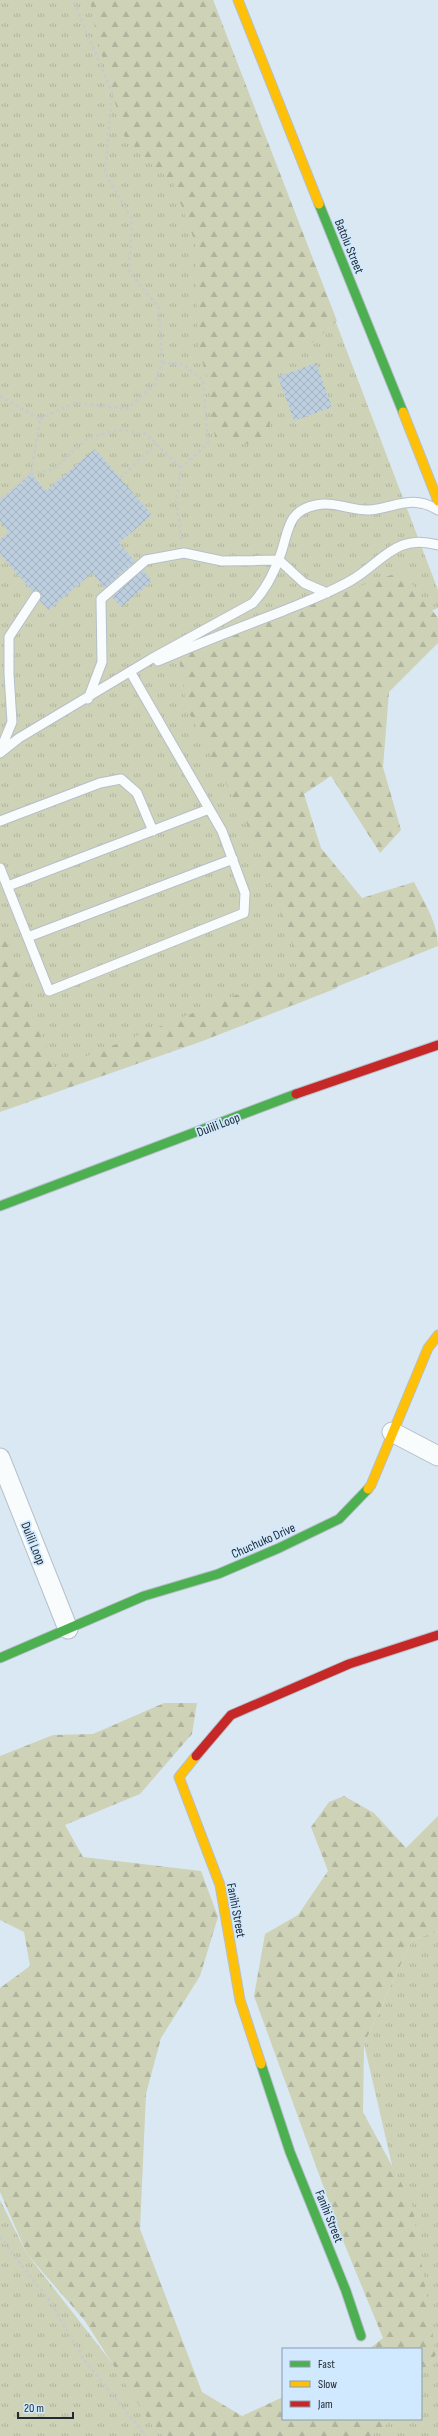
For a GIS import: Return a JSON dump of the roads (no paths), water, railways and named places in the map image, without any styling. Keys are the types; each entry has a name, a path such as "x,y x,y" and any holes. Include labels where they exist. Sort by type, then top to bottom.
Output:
{"street":[{"name":"Batolu Street","path":"238,0 438,501"},
{"name":"Dulili Loop","path":"0,1206 330,1081 438,1045"},
{"name":"Chuchuko Drive","path":"0,1658 144,1596 218,1574 279,1548 338,1519 371,1485 428,1348 438,1335"},
{"path":"392,1432 438,1456"},
{"name":"Dulili Loop","path":"0,1458 68,1629"},
{"name":"Fanihi Street","path":"361,2336 346,2292 290,2152 240,2000 220,1885 179,1777 230,1715 349,1664 438,1635"}],"lane":[{"path":"0,752 19,738 88,699 120,678 254,603 264,592 279,560 288,526 295,515 304,508 328,503 371,510 397,503 422,502 438,510"},
{"path":"120,678 327,593 365,572 395,548 408,542 425,541 438,545"},
{"path":"88,699 102,662 101,599 146,560 184,553 222,561 279,560 304,583 327,593"},
{"path":"0,752 12,722 8,674 9,637 36,596"},
{"path":"0,868 49,991 244,913 246,893 222,831 131,673"},
{"path":"0,821 100,782 122,779 137,793 153,831"},
{"path":"8,886 209,809"},
{"path":"28,937 233,859"}]}
